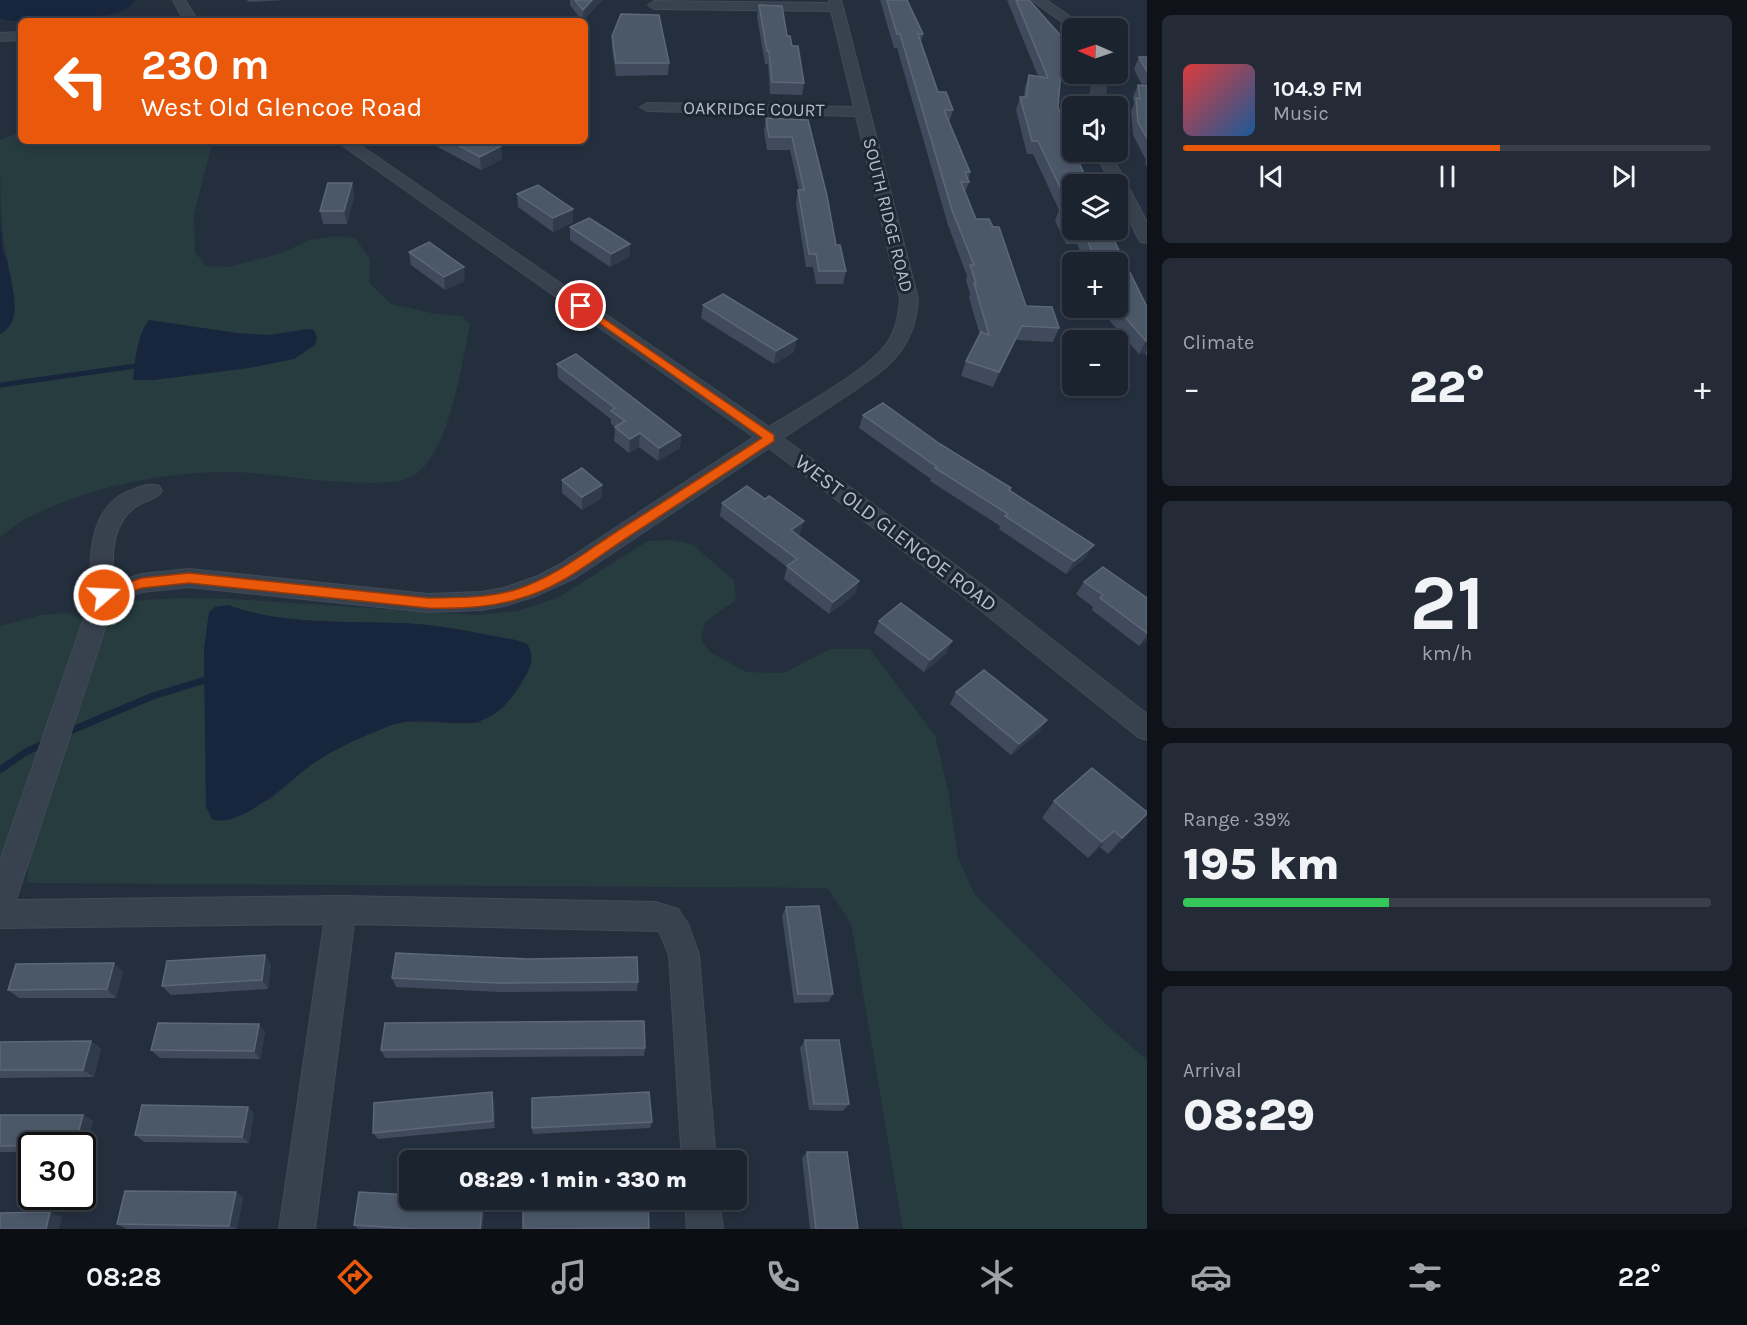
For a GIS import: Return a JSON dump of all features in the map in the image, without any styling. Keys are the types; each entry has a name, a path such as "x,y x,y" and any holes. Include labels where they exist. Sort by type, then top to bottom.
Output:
{"street":[{"path":"179,0 189,18"},
{"path":"1037,0 1065,18"},
{"path":"654,4 836,4"},
{"name":"SOUTH RIDGE ROAD","path":"104,595 142,583 189,578 428,603 464,604 516,595 549,583 578,567 611,542 884,360 903,335 908,317 909,299 836,4"},
{"path":"0,38 18,36"},
{"name":"OAKRIDGE COURT","path":"647,107 862,112"},
{"name":"WEST OLD GLENCOE ROAD","path":"348,144 770,438 981,597 1147,729"},
{"path":"1107,162 1147,238"},
{"path":"0,903 104,595 101,556 111,517 125,501 151,491"},
{"path":"297,1229 341,910"},
{"path":"0,914 341,910 645,916 668,919 677,934 684,955 698,1150"},
{"path":"703,1210 705,1229"}],"green space":[{"path":"18,133 18,144 212,144 194,214 195,252 206,266 228,267 279,254 310,240 335,236 355,238 370,259 369,283 391,304 436,314 462,316 470,324 453,406 437,447 427,463 415,475 381,483 330,481 236,472 183,474 130,482 53,506 25,519 0,538 0,334 8,328 12,320 14,300 3,235 0,140"},
{"path":"673,540 693,545 734,580 736,600 705,622 701,639 710,652 746,672 784,673 830,649 870,649 935,735 949,795 958,858 975,895 1109,1027 1147,1060 1147,1229 903,1229 851,923 827,888 27,883 30,848 105,628 117,607 131,601 178,598 232,599 477,615 518,611 559,597 648,541","holes":["228,605 250,612 297,620 428,625 516,640 480,723 399,722 347,743 312,764 271,799 212,819 206,806 204,648"]},
{"path":"67,613 81,618 83,630 0,862 0,626 41,615"}],"water":[{"path":"0,0 135,0 125,10 106,15 83,18 18,18 18,21 0,18"},
{"path":"0,224 3,252 7,259 13,289 14,310 8,328 0,334"},
{"path":"149,320 237,333 269,335 308,329 314,330 317,338 315,345 294,359 249,368 154,380 133,380 139,341"},
{"path":"228,605 250,612 297,620 428,625 516,640 527,644 530,649 531,663 522,682 506,704 491,716 475,722 406,722 386,727 321,758 250,810 236,817 223,820 212,819 206,806 204,648 209,612 215,607"}],"building":[{"path":"575,0 592,0 583,10"},
{"path":"887,0 907,0 923,34 918,34 938,92 946,92 953,110 944,110 970,172 965,172 969,182 961,182 976,219 989,219 993,227 999,227 1026,306 1052,307 1059,328 1022,326 999,372 966,361 981,332 989,335 970,265 974,265 952,210 900,34 897,34"},
{"path":"1016,0 1029,0 1062,38 1062,70 1058,107 1062,119 1062,162 1079,162 1084,174 1062,174 1062,191 1038,141 1032,141 1020,97 1026,97 1029,75 1048,78"},
{"path":"759,5 782,6 787,36 790,36 792,46 798,46 804,83 772,82 769,51 767,51"},
{"path":"621,14 659,15 669,63 616,63 612,36"},
{"path":"1139,57 1147,57 1147,72"},
{"path":"1138,85 1147,86 1147,138 1138,122 1136,98 1140,99"},
{"path":"766,118 808,120 827,196 836,245 840,245 846,271 819,271 816,254 809,254 798,190 804,190 792,137 769,137"},
{"path":"456,144 498,144 501,146 480,157"},
{"path":"328,183 352,183 344,211 320,211"},
{"path":"538,185 573,209 553,218 517,194"},
{"path":"589,218 630,244 611,254 570,227"},
{"path":"1087,240 1114,240 1120,252 1092,252"},
{"path":"429,242 464,267 444,277 409,252"},
{"path":"1128,268 1147,307 1146,341 1126,318 1128,318"},
{"path":"723,294 797,339 776,351 703,305"},
{"path":"576,354 681,435 659,448 640,433 630,439 615,427 625,421 611,411 615,408 557,364"},
{"path":"883,403 940,444 1011,488 1009,490 1094,545 1074,561 1005,516 1008,514 935,468 937,467 863,415"},
{"path":"582,468 602,485 582,497 562,480"},
{"path":"747,486 765,499 769,496 804,521 791,530 859,581 833,602 787,566 797,559 722,503"},
{"path":"1103,567 1147,598 1147,633 1100,598 1103,595 1084,582"},
{"path":"901,603 952,641 930,660 879,621"},
{"path":"984,670 1047,720 1019,744 956,692"},
{"path":"1092,768 1147,812 1122,838 1114,831 1102,842 1054,801"},
{"path":"819,906 833,994 798,994 786,907"},
{"path":"396,953 528,959 637,957 638,982 498,983 392,978"},
{"path":"265,955 262,980 162,986 167,961"},
{"path":"114,963 107,989 8,990 16,964"},
{"path":"644,1021 645,1048 381,1050 385,1023"},
{"path":"158,1023 259,1024 254,1051 151,1050"},
{"path":"805,1040 839,1040 849,1104 814,1104"},
{"path":"91,1041 83,1070 0,1070 0,1042"},
{"path":"492,1092 493,1121 373,1133 374,1103"},
{"path":"649,1092 652,1122 532,1128 532,1098"},
{"path":"142,1105 248,1107 242,1137 135,1135"},
{"path":"0,1115 83,1115 78,1132 18,1132 18,1146 0,1146"},
{"path":"807,1152 847,1152 858,1229 816,1229"},
{"path":"125,1191 236,1192 229,1226 117,1224"},
{"path":"359,1192 399,1194 399,1210 482,1210 480,1229 417,1229 354,1225"},
{"path":"523,1210 648,1210 649,1228 523,1229"},
{"path":"50,1212 46,1229 0,1229 0,1213"}],"waterway":[{"path":"0,385 143,365"},
{"path":"65,733 153,696 205,680 212,681"},
{"path":"0,770 24,753 47,742"}],"route":[{"path":"104,595 142,583 189,578 428,603 464,604 516,595 549,583 578,567 611,542 770,438 581,306"}]}
